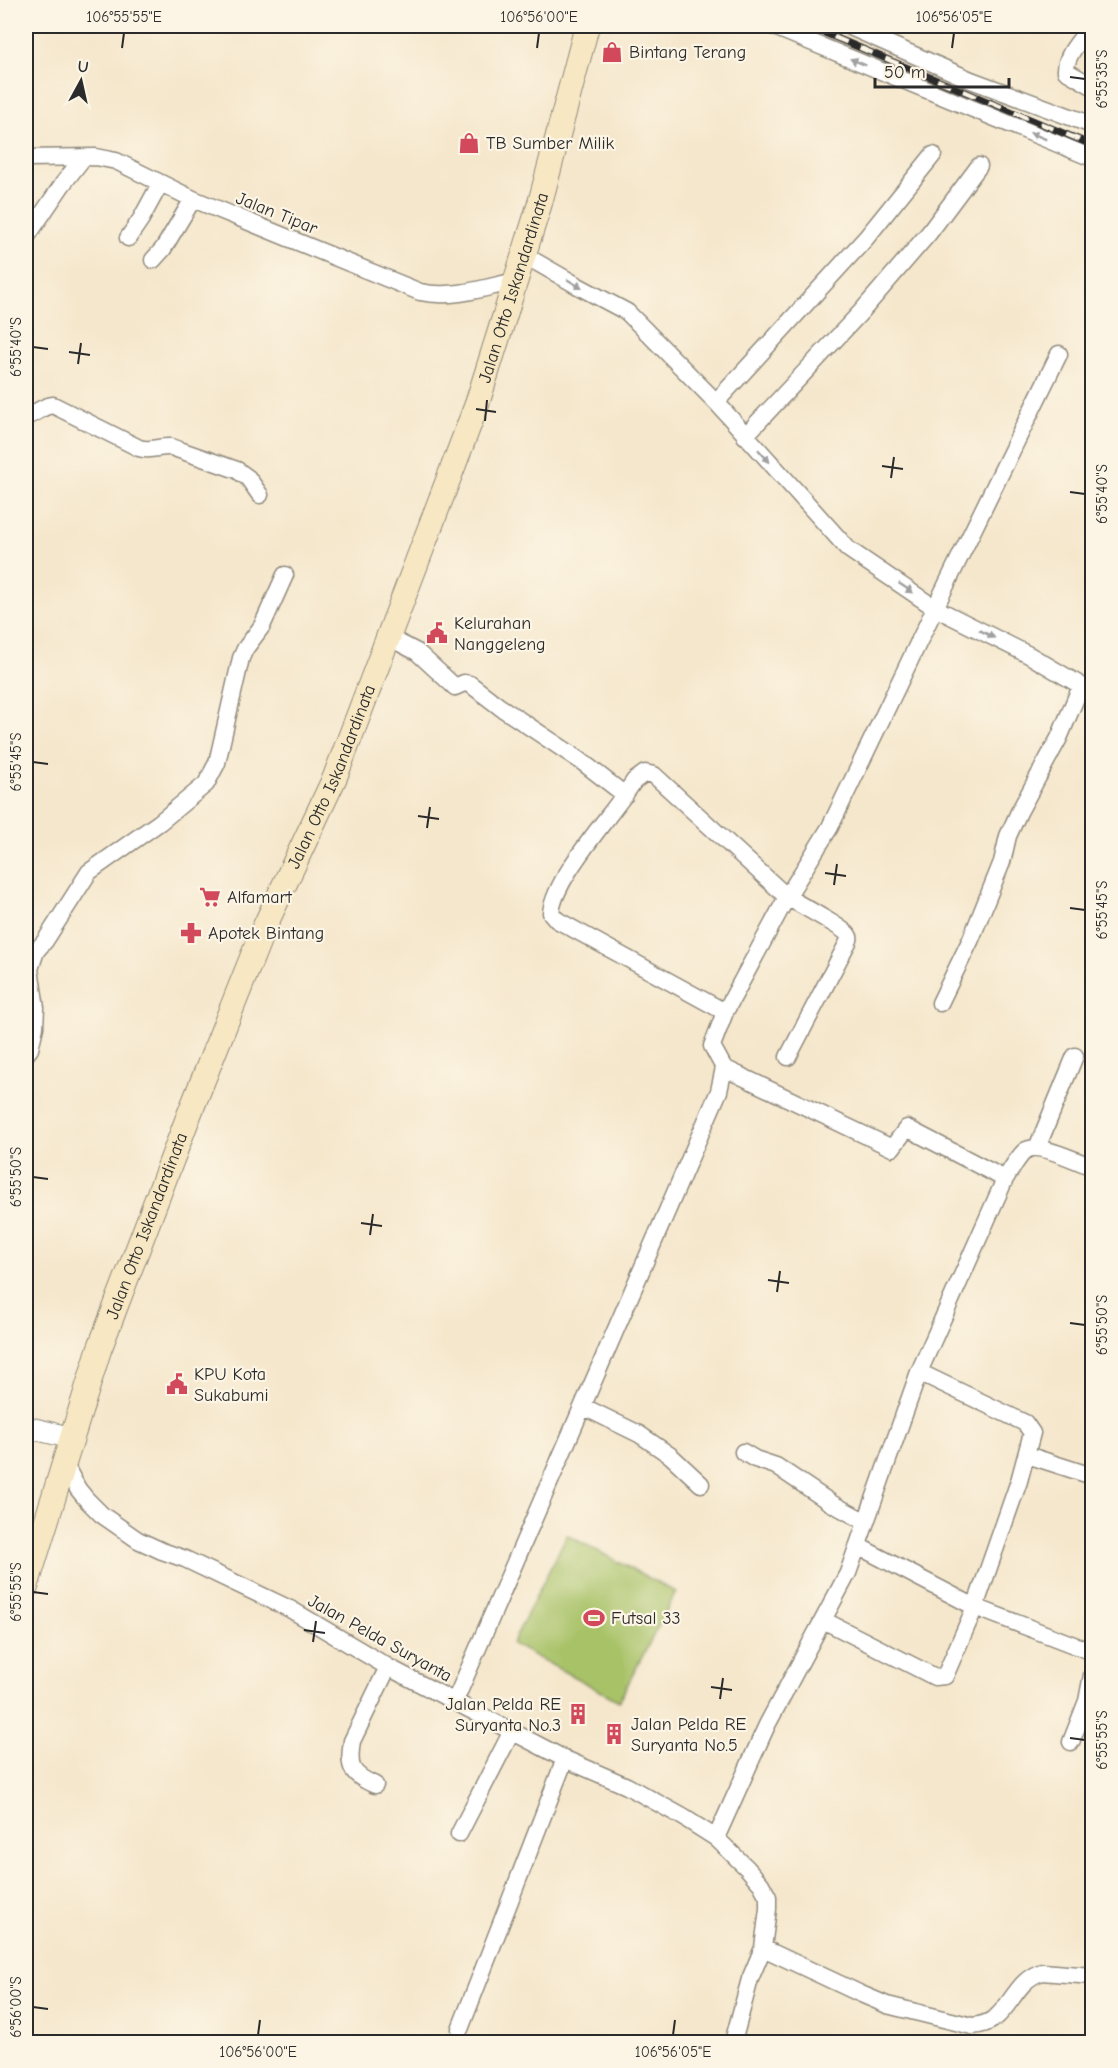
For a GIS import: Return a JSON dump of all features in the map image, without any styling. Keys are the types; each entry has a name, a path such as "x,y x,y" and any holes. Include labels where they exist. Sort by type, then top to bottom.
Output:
{"main road":[{"name":"Jalan Otto Iskandardinata","path":"26,1587 99,1350 263,930 335,777 477,404 525,255 587,26"}],"street":[{"path":"772,26 1092,158"},
{"path":"848,26 971,80 1092,125"},
{"path":"1091,26 1069,58 1066,71 1092,86"},
{"path":"716,402 866,238 933,155"},
{"name":"Jalan Tipar","path":"26,158 96,158 116,161 193,200 420,292 433,295 461,294 515,281"},
{"path":"26,238 62,184 83,158"},
{"path":"746,436 861,312 929,233 979,166"},
{"path":"128,238 160,184"},
{"path":"153,260 163,249 193,200"},
{"path":"525,255 627,312 716,402 848,549 934,608 1029,655 1087,689 1018,812 1008,836 1002,862 971,939 940,1003"},
{"path":"1005,1179 907,1128 892,1148 724,1068 712,1046 725,1012 787,897 830,827 934,608 1059,354"},
{"path":"26,416 30,416 45,406 53,405 147,451 162,446 171,447 237,470 248,478 261,495"},
{"path":"26,1054 30,1049 35,1027 36,1008 30,993 30,969 36,951 45,941 89,872 160,822 206,784 217,763 238,669 245,649 262,626 285,575"},
{"path":"388,638 417,652 455,687 470,684 500,707 581,760 625,795"},
{"path":"725,1012 553,916 552,908 571,868 639,776 645,773 654,775 787,897 848,934 849,939 788,1057"},
{"path":"1037,1148 1075,1056"},
{"path":"455,1701 719,1092 724,1068"},
{"path":"716,1838 767,1725 848,1573 919,1372 1005,1179 1027,1149 1037,1148 1092,1167"},
{"path":"823,1620 934,1677 941,1678 945,1676 975,1607 1027,1455 1032,1433 1025,1423 919,1372"},
{"path":"584,1407 639,1434 671,1456 701,1484"},
{"path":"26,1427 72,1438"},
{"path":"743,1452 754,1459 776,1466 831,1503 866,1522"},
{"path":"1027,1455 1092,1476"},
{"name":"Jalan Pelda Suryanta","path":"64,1463 78,1490 102,1515 121,1529 162,1551 185,1559 290,1609 388,1667 565,1759 627,1786 716,1838 747,1868 761,1884 768,1897 763,1948 750,1979 734,2043"},
{"path":"858,1546 975,1607 1092,1652"},
{"path":"375,1785 362,1779 353,1771 350,1753 352,1740 388,1667"},
{"path":"1071,1742 1087,1701 1092,1676"},
{"path":"459,1834 512,1731"},
{"path":"460,2029 565,1759"},
{"path":"763,1948 887,2005 972,2026 984,2025 999,2016 1027,1979 1035,1974 1042,1972 1092,1976"}],"green space":[{"name":"Futsal 33","path":"567,1535 676,1592 619,1701 512,1644"}],"railway":[{"path":"808,26 1092,145"}],"place":[{"name":"Bintang Terang","path":"612,52"},
{"name":"TB Sumber Milik","path":"469,143"},
{"name":"Kelurahan Nanggeleng","path":"437,633"},
{"name":"Alfamart","path":"210,897"},
{"name":"Apotek Bintang","path":"191,933"},
{"name":"KPU Kota Sukabumi","path":"177,1384"},
{"name":"Futsal 33","path":"594,1618"},
{"name":"Jalan Pelda RE Suryanta No.3","path":"578,1714"},
{"name":"Jalan Pelda RE Suryanta No.5","path":"614,1734"}]}
